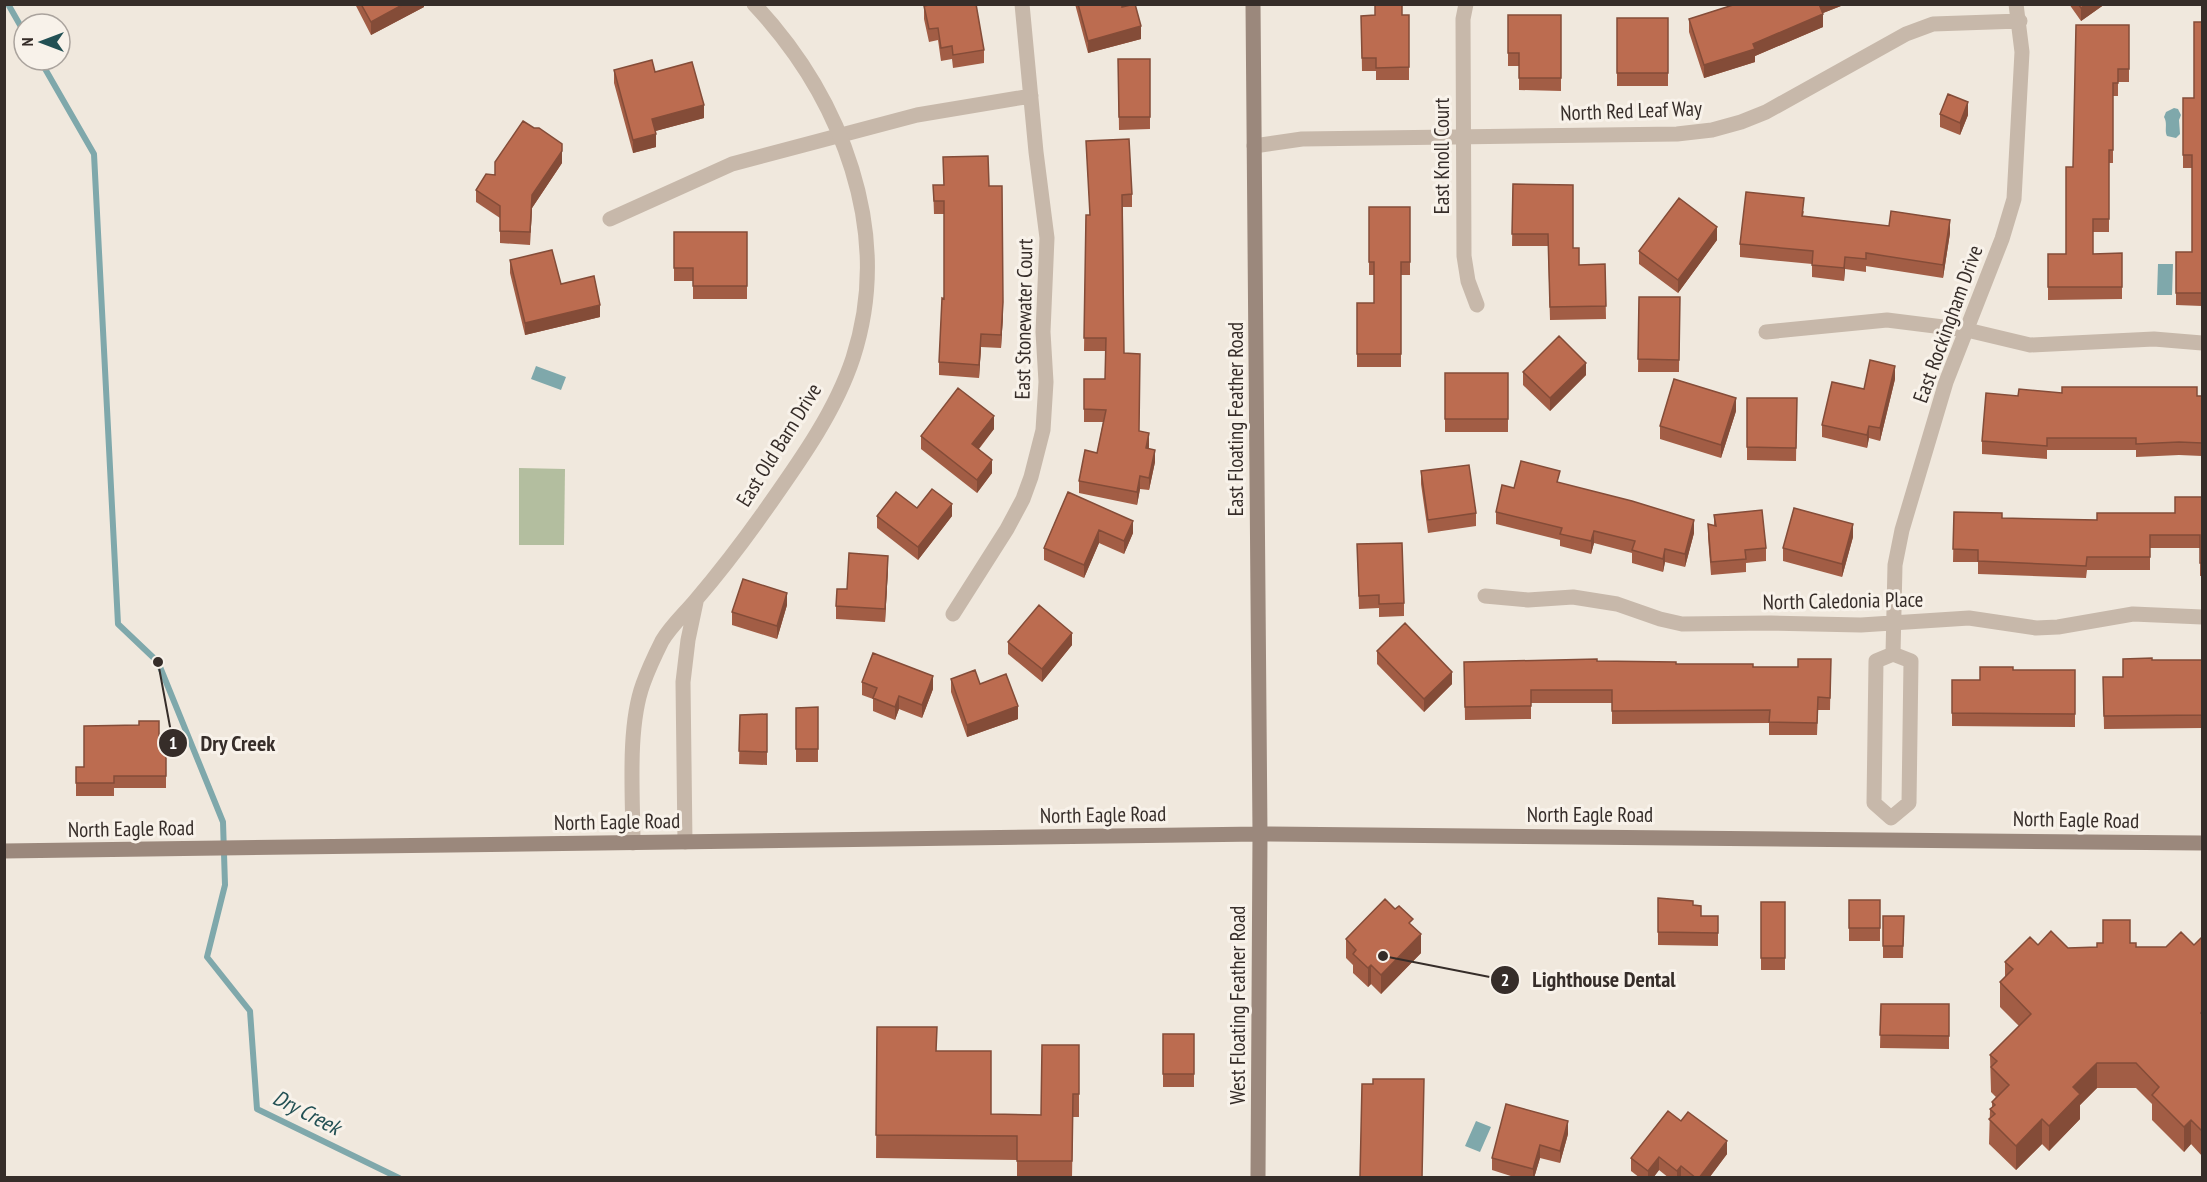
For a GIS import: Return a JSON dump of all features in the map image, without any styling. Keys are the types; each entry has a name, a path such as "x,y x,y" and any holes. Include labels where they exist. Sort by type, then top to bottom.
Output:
{"main road":[{"name":"East Floating Feather Road","path":"1253,4 1260,834"},
{"name":"North Eagle Road","path":"4,851 1260,834 2202,843"},
{"name":"West Floating Feather Road","path":"1258,1178 1260,834"}],"street":[{"name":"East Old Barn Drive","path":"633,843 633,737 642,686 663,639 764,512 822,424 853,358 868,284 861,206 856,180 841,135 810,75 754,4"},
{"name":"East Stonewater Court","path":"953,614 1007,529 1023,499 1043,430 1046,382 1044,332 1047,238 1022,4"},
{"name":"East Knoll Court","path":"1466,4 1463,19 1464,256 1468,281 1477,306"},
{"name":"East Rockingham Drive","path":"1893,654 1894,566 1902,530 1946,382 2002,239 2014,199 2022,52 2020,21 2016,4"},
{"name":"North Red Leaf Way","path":"1254,146 1302,139 1677,134 1712,130 1766,112 1906,34 1924,27 1933,24 2020,21"},
{"path":"610,219 732,164 917,115 1031,96"},
{"path":"1767,332 1887,320 1967,330 2030,345 2154,339 2202,344"},
{"name":"North Caledonia Place","path":"1485,596 1528,600 1573,597 1617,604 1682,624 1893,624 1969,618 2036,628 2058,627 2133,614 2202,617"},
{"name":"East Old Barn Drive","path":"685,842 683,682 688,640 697,599"},
{"path":"1891,818 1909,804 1911,661 1893,654 1876,661 1874,803 1891,818 1891,839"}],"green space":[{"path":"519,468 565,469 564,545 519,545"}],"water":[{"path":"2174,108 2178,109 2181,115 2180,134 2176,138 2167,136 2164,117 2166,112"},
{"path":"2158,264 2173,264 2172,295 2157,295"},
{"path":"536,366 566,377 561,390 531,379"},
{"path":"1476,1121 1491,1127 1480,1152 1465,1146"}],"building":[{"path":"361,4 404,4 371,22"},
{"path":"976,4 984,50 953,55 952,46 941,48 938,28 929,29 924,6"},
{"path":"1078,4 1122,4 1122,7 1135,4 1141,26 1088,41"},
{"path":"1375,4 1402,4 1402,15 1409,15 1409,67 1376,68 1376,58 1362,58 1361,16 1375,15"},
{"path":"1736,4 1819,4 1823,14 1753,44 1755,49 1704,65 1689,19"},
{"path":"1508,15 1561,15 1561,78 1519,78 1519,53 1508,53"},
{"path":"1617,18 1668,18 1668,73 1617,73"},
{"path":"2194,22 2202,22 2202,293 2176,293 2176,252 2192,252 2192,155 2183,155 2183,98 2194,98"},
{"path":"2076,25 2129,25 2129,69 2118,69 2118,83 2113,83 2113,150 2109,150 2109,219 2093,219 2093,254 2122,253 2122,287 2048,287 2048,254 2066,254 2066,167 2073,167"},
{"path":"1118,59 1150,59 1150,117 1119,117"},
{"path":"652,60 655,72 692,62 704,105 652,119 656,134 633,140 614,70"},
{"path":"1948,94 1968,102 1960,123 1940,114"},
{"path":"523,121 534,128 539,128 562,144 562,151 532,195 530,232 500,231 500,206 476,190 486,174 495,175 495,162"},
{"path":"1129,139 1132,194 1122,195 1124,353 1140,354 1139,431 1149,433 1146,448 1155,450 1149,478 1140,476 1137,492 1079,481 1085,450 1097,453 1106,410 1084,409 1084,379 1105,379 1106,338 1084,338 1086,215 1090,215 1086,141"},
{"path":"988,156 989,186 1002,186 1001,335 981,334 979,365 939,362 942,298 944,299 944,201 934,201 933,185 944,185 943,157"},
{"path":"1513,184 1573,185 1573,248 1579,248 1579,265 1605,264 1606,306 1550,307 1548,234 1512,234"},
{"path":"1746,192 1804,198 1802,216 1889,226 1891,211 1950,220 1943,265 1866,253 1866,259 1845,257 1844,268 1812,265 1813,251 1740,244"},
{"path":"1679,198 1717,227 1678,280 1639,251"},
{"path":"1369,207 1410,207 1410,262 1401,262 1401,354 1357,354 1357,303 1374,303 1374,262 1369,262"},
{"path":"674,232 747,232 747,286 693,286 693,268 674,268"},
{"path":"552,250 561,284 594,276 600,305 525,323 510,260"},
{"path":"1639,297 1680,297 1679,360 1638,359"},
{"path":"1559,336 1586,363 1550,398 1523,372"},
{"path":"1870,360 1895,366 1880,428 1869,426 1867,435 1822,425 1832,382 1864,389"},
{"path":"1445,373 1508,373 1508,419 1445,419"},
{"path":"1674,379 1736,398 1721,445 1660,426"},
{"path":"2062,387 2197,387 2197,396 2202,396 2202,443 2136,444 2136,438 2047,438 2047,446 1982,441 1986,393 2018,396 2019,389 2062,393"},
{"path":"958,388 994,416 972,444 992,460 977,480 921,436"},
{"path":"1747,398 1797,398 1796,448 1747,447"},
{"path":"1521,461 1560,471 1557,482 1694,520 1685,554 1665,549 1663,559 1632,550 1635,541 1594,531 1591,541 1560,534 1562,528 1496,512 1502,485 1514,488"},
{"path":"1469,465 1476,513 1428,520 1421,471"},
{"path":"932,489 952,504 918,547 877,516 896,492 917,508"},
{"path":"1068,492 1133,521 1124,541 1099,530 1084,565 1044,548"},
{"path":"2175,497 2202,497 2202,563 2200,563 2200,535 2150,535 2150,557 2087,557 2086,566 1978,561 1978,550 1953,549 1954,512 2002,513 2002,518 2097,520 2097,513 2175,513"},
{"path":"1794,508 1853,524 1842,564 1783,548"},
{"path":"1762,510 1766,548 1745,550 1746,559 1711,562 1708,524 1716,526 1714,515"},
{"path":"1402,543 1404,603 1379,604 1379,595 1359,596 1357,544"},
{"path":"849,553 888,556 885,609 836,606 837,589 847,589"},
{"path":"743,579 787,593 777,626 732,612"},
{"path":"1039,605 1072,633 1042,669 1008,642"},
{"path":"1405,623 1452,672 1424,699 1377,651"},
{"path":"873,653 933,676 922,705 899,696 895,707 873,698 877,688 862,682"},
{"path":"2152,658 2152,660 2202,660 2202,715 2104,716 2103,677 2123,677 2123,659"},
{"path":"1597,659 1597,661 1798,667 1798,659 1831,659 1830,698 1818,697 1817,723 1769,722 1770,710 1612,711 1612,690 1531,690 1531,706 1465,707 1464,662"},
{"path":"1980,667 2013,667 2013,670 2075,670 2075,714 1952,713 1952,680 1980,680"},
{"path":"975,670 980,684 1006,674 1018,706 967,725 951,679"},
{"path":"818,707 818,749 796,749 796,708"},
{"path":"767,714 767,752 739,751 740,715"},
{"path":"139,721 159,721 159,737 166,737 166,776 114,776 114,783 76,783 76,767 84,767 84,726 139,725"},
{"path":"1658,898 1693,901 1693,905 1701,906 1701,916 1718,916 1718,933 1658,932"},
{"path":"1385,899 1395,909 1399,906 1413,919 1409,923 1421,934 1381,975 1371,965 1368,968 1353,954 1356,950 1346,939"},
{"path":"1849,900 1880,900 1880,928 1849,928"},
{"path":"1761,902 1785,902 1785,958 1761,958"},
{"path":"1883,916 1904,916 1903,946 1883,946"},
{"path":"2103,920 2130,920 2130,943 2136,943 2136,947 2166,947 2181,932 2194,945 2202,937 2202,1131 2191,1120 2184,1127 2152,1095 2159,1087 2136,1063 2097,1063 2073,1087 2080,1094 2049,1126 2042,1119 2016,1146 1989,1119 1995,1114 1990,1109 1995,1105 1992,1102 2009,1085 1991,1067 1997,1061 1990,1055 2031,1014 2000,982 2013,969 2005,962 2030,937 2038,945 2051,931 2068,948 2097,947 2097,943 2103,943"},
{"path":"1881,1004 1949,1004 1949,1036 1880,1035"},
{"path":"877,1027 937,1027 936,1051 991,1051 991,1114 1041,1115 1042,1045 1079,1045 1079,1094 1073,1094 1072,1161 1017,1161 1017,1136 876,1135"},
{"path":"1163,1034 1194,1034 1194,1074 1163,1074"},
{"path":"1373,1079 1424,1079 1422,1178 1360,1178 1362,1084 1373,1084"},
{"path":"1506,1104 1568,1121 1560,1151 1540,1145 1533,1169 1492,1158"},
{"path":"1668,1111 1681,1121 1688,1112 1727,1141 1699,1178 1681,1166 1677,1171 1659,1157 1648,1171 1631,1158"}],"waterway":[{"name":"Dry Creek","path":"8,4 13,12"},
{"name":"Dry Creek","path":"47,72 94,154 118,624 158,662 223,822 225,885 207,957 250,1011 257,1109 399,1178"}],"place":[{"name":"Dry Creek","path":"158,662"},
{"name":"Lighthouse Dental","path":"1383,956"}]}
